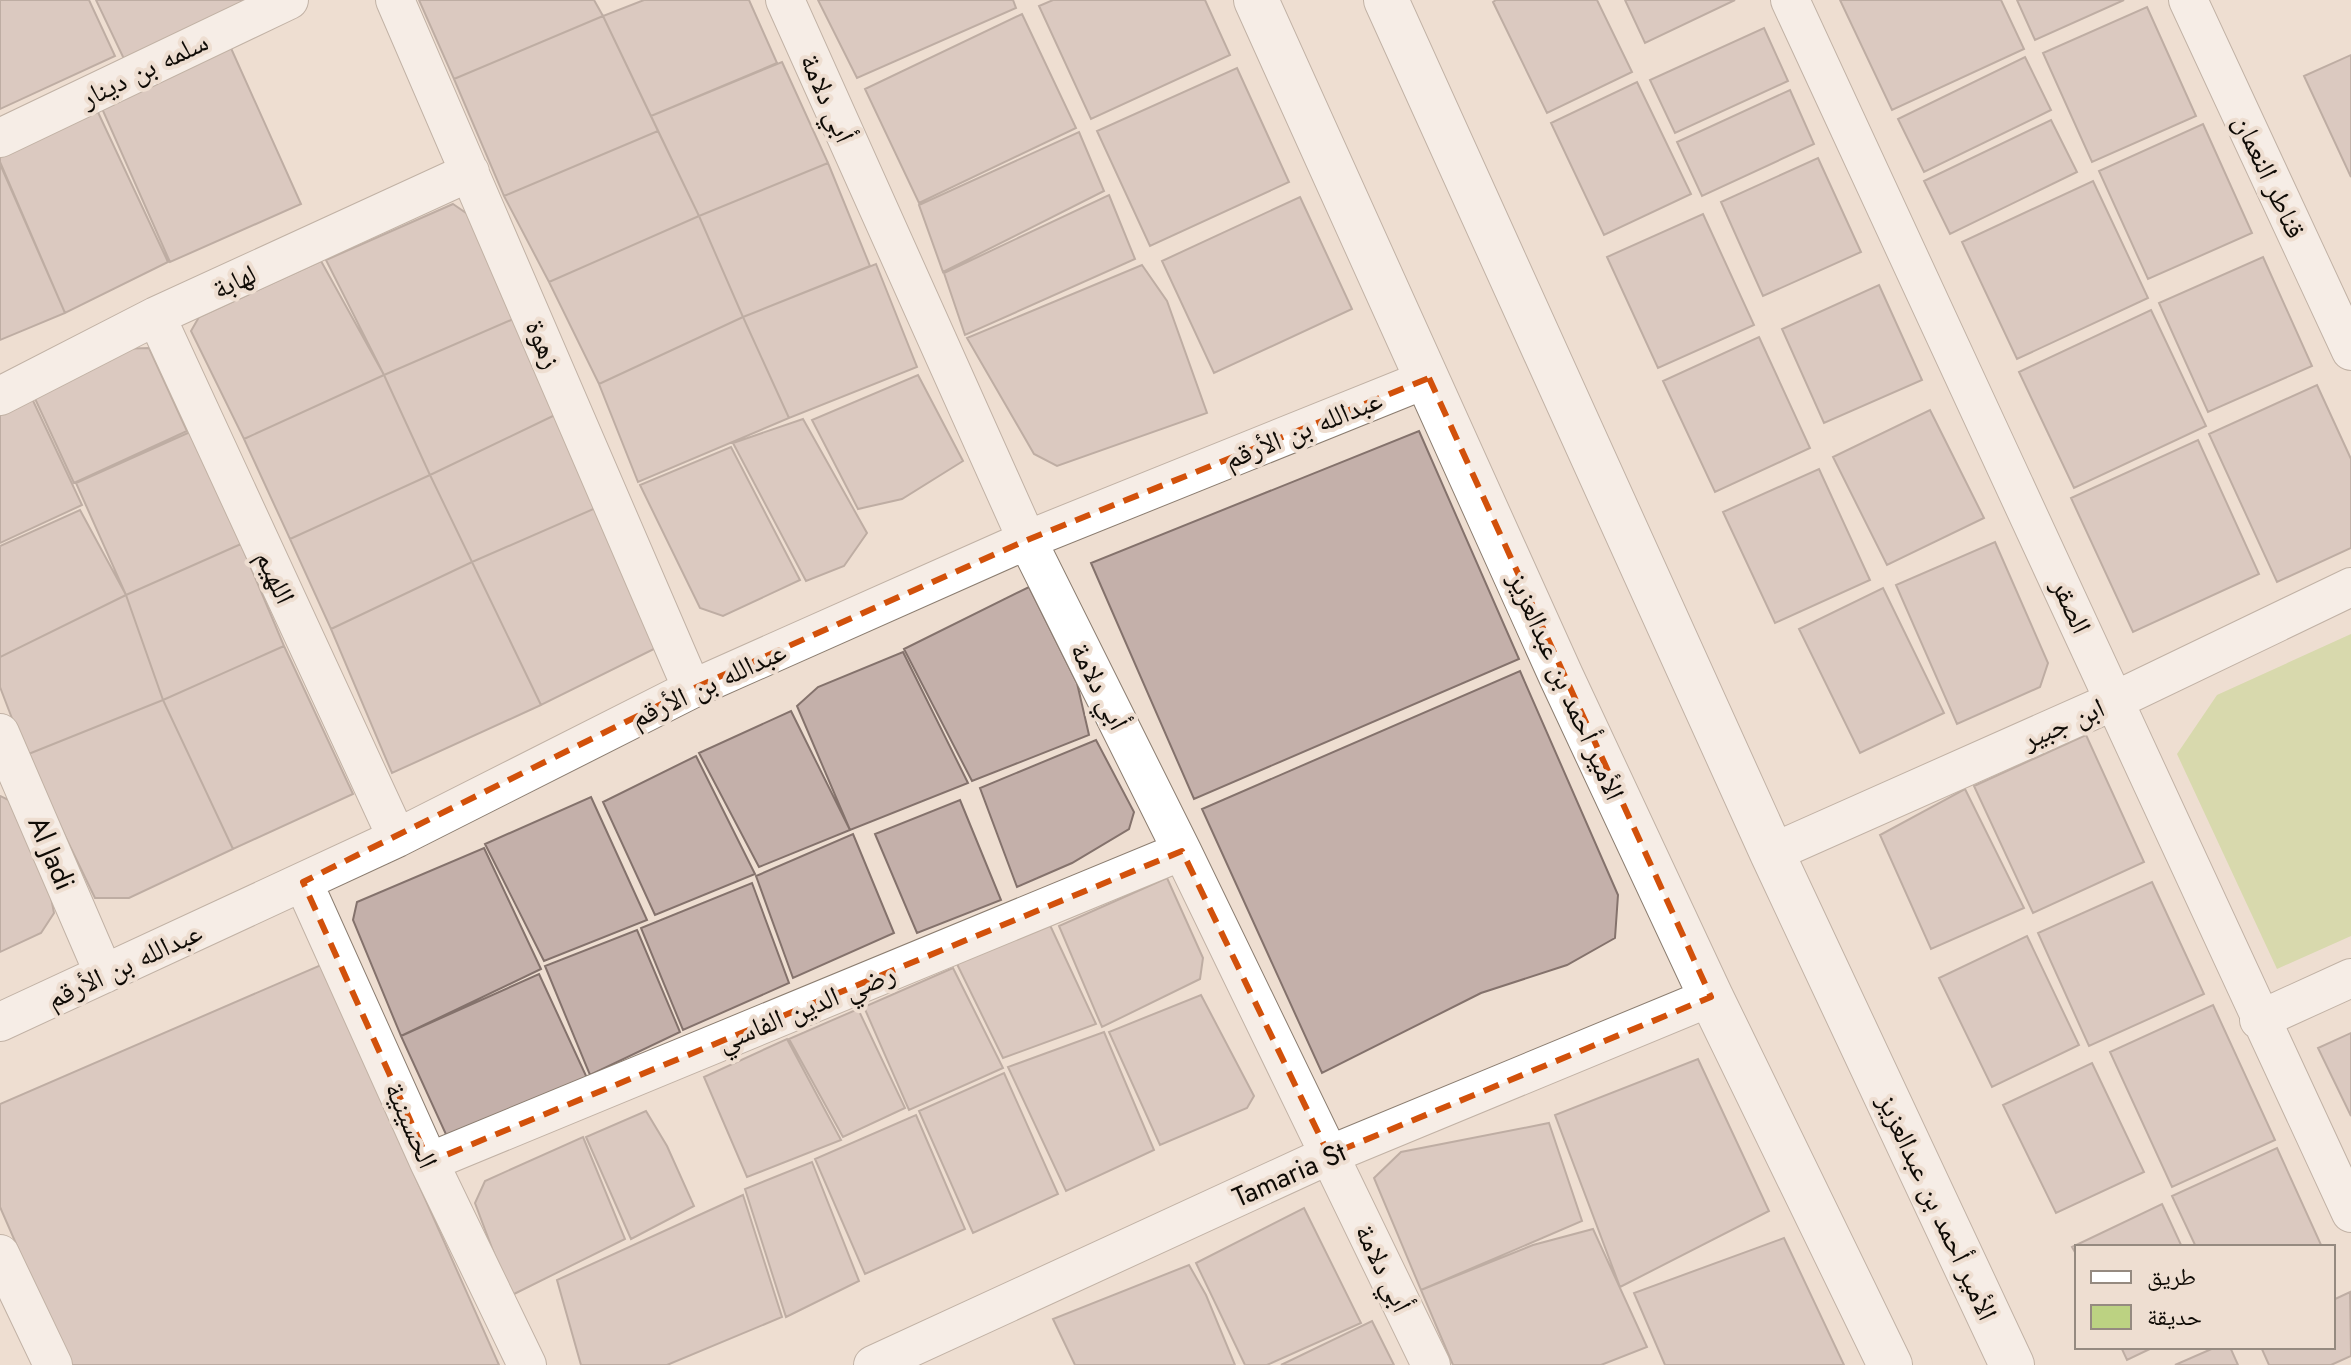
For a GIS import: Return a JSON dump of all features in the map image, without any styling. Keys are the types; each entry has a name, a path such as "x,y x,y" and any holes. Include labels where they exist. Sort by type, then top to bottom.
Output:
{"street":[{"name":"سلمه بن دينار","path":"0,138 289,0"},
{"name":"زهوة","path":"395,0 692,689"},
{"name":"أبي دلامة","path":"785,0 1027,540 1182,851 1431,1365"},
{"name":"الأمير أحمد بن عبدالعزيز","path":"1256,0 1561,676 1711,997 1890,1365"},
{"name":"الأمير أحمد بن عبدالعزيز","path":"1386,0 1772,853 2012,1365"},
{"name":"الصقر","path":"1790,0 2116,700 2259,1020 2351,1213"},
{"name":"قناطر النعمان","path":"2188,0 2351,351"},
{"name":"لهابة","path":"0,396 156,316 470,172"},
{"name":"اللهيم","path":"156,316 397,838"},
{"name":"عبدالله بن الأرقم","path":"0,1022 397,838 692,689 1027,540 1429,378"},
{"name":"ابن جبير","path":"1772,853 2116,700 2351,587"},
{"name":"Al Jadi","path":"0,733 104,974"},
{"name":"رضي الدين الفاسي","path":"429,1162 1182,851"},
{"name":"الحسينية","path":"303,882 429,1162 527,1365"},
{"path":"2259,1020 2351,978"},
{"name":"Tamaria St","path":"873,1365 1329,1155 1711,997"},
{"path":"0,1254 53,1365"}],"highlighted area":[{"path":"1429,378 1711,997 1329,1155 1182,851 429,1162 303,882 692,689 1027,540"}],"green space":[{"path":"2351,634 2351,936 2277,969 2177,754 2217,695"}],"building":[{"path":"0,0 89,0 115,56 0,109"},
{"path":"96,0 247,0 124,59"},
{"path":"419,0 594,0 603,16 454,79"},
{"path":"644,0 749,0 777,63 651,116 603,16"},
{"path":"818,0 1013,0 1016,8 857,78"},
{"path":"1053,0 1205,0 1230,55 1091,119 1039,6"},
{"path":"1597,0 1632,72 1547,113 1493,2"},
{"path":"1625,0 1735,0 1645,43"},
{"path":"1840,0 2001,0 2024,49 1892,110"},
{"path":"2017,0 2124,0 2035,40"},
{"path":"2147,7 2196,116 2092,162 2043,53"},
{"path":"1022,14 1076,128 919,203 865,89"},
{"path":"603,16 658,131 504,196 454,79"},
{"path":"1764,28 1788,81 1675,133 1650,80"},
{"path":"230,46 301,204 170,262 100,104"},
{"path":"2351,55 2351,177 2304,76"},
{"path":"2025,57 2051,110 1924,172 1898,119"},
{"path":"782,62 828,163 699,216 651,116"},
{"path":"1237,68 1289,182 1150,246 1097,131"},
{"path":"1637,82 1691,194 1604,235 1551,123"},
{"path":"1790,90 1814,144 1702,196 1677,142"},
{"path":"96,108 168,262 65,313 0,164 0,152"},
{"path":"2051,120 2077,172 1950,234 1924,181"},
{"path":"2203,124 2252,233 2148,279 2099,171"},
{"path":"658,131 699,216 549,282 504,196"},
{"path":"1079,132 1104,191 943,272 919,205"},
{"path":"1818,158 1861,252 1763,296 1721,202"},
{"path":"0,162 65,313 0,340"},
{"path":"828,163 870,266 743,317 699,216"},
{"path":"2093,181 2148,298 2017,359 1962,242"},
{"path":"1109,195 1135,259 965,335 944,273"},
{"path":"1300,197 1352,309 1214,373 1162,261"},
{"path":"453,204 479,222 518,317 384,375 326,260"},
{"path":"1703,214 1754,325 1658,368 1607,257"},
{"path":"699,216 743,317 599,384 549,282"},
{"path":"2263,257 2312,366 2208,412 2159,303"},
{"path":"321,261 384,375 244,439 191,331 199,317"},
{"path":"876,264 917,367 789,418 743,317"},
{"path":"1142,265 1167,301 1207,413 1057,466 1034,454 967,338"},
{"path":"1879,285 1922,380 1824,423 1782,329"},
{"path":"2151,310 2206,426 2074,488 2019,372"},
{"path":"518,317 555,415 430,475 384,375"},
{"path":"743,317 789,418 638,482 599,384"},
{"path":"1759,337 1810,448 1715,492 1663,381"},
{"path":"149,348 187,431 74,483 31,390 120,349"},
{"path":"384,375 430,475 290,539 244,439"},
{"path":"918,375 963,461 902,499 858,509 812,420"},
{"path":"2317,385 2351,459 2351,548 2277,582 2209,434"},
{"path":"28,390 82,505 0,543 0,403"},
{"path":"1930,410 1984,518 1887,565 1833,457"},
{"path":"555,415 598,507 472,562 430,475"},
{"path":"803,419 867,533 844,566 806,581 733,443"},
{"path":"1419,431 1519,659 1194,799 1091,563"},
{"path":"190,432 241,544 126,595 76,483"},
{"path":"2198,440 2259,574 2133,632 2071,498"},
{"path":"731,447 800,580 723,616 700,608 640,485"},
{"path":"1819,469 1870,580 1775,623 1723,512"},
{"path":"430,475 472,562 331,629 290,539"},
{"path":"598,507 664,644 541,705 472,562"},
{"path":"80,510 126,595 0,657 0,546"},
{"path":"1995,542 2048,663 2040,687 1957,724 1896,585"},
{"path":"241,544 284,646 163,700 126,595"},
{"path":"472,562 541,705 392,773 331,629"},
{"path":"1029,587 1077,683 1089,735 972,781 904,649"},
{"path":"1883,588 1944,713 1860,753 1799,629"},
{"path":"126,595 163,700 26,755 0,687 0,657"},
{"path":"284,646 353,794 233,849 163,700"},
{"path":"903,652 968,783 850,830 797,706 818,687"},
{"path":"1520,671 1618,895 1615,938 1567,965 1481,993 1322,1073 1202,809"},
{"path":"163,700 233,849 129,898 95,898 26,755"},
{"path":"791,711 850,830 759,867 699,753"},
{"path":"2086,735 2144,862 2033,913 1974,786"},
{"path":"1096,740 1134,812 1129,829 1072,863 1017,887 980,788"},
{"path":"696,756 755,874 655,915 603,802"},
{"path":"1965,789 2024,908 1931,949 1880,835"},
{"path":"0,796 17,804 46,871 54,913 41,933 0,952"},
{"path":"591,797 647,920 544,961 485,844"},
{"path":"960,800 1001,900 917,933 875,834"},
{"path":"853,834 894,933 793,978 756,876"},
{"path":"484,848 541,969 401,1036 353,920 357,902"},
{"path":"1167,878 1203,958 1200,979 1102,1027 1059,926"},
{"path":"2152,882 2204,994 2089,1046 2038,933"},
{"path":"752,883 789,983 683,1030 641,928"},
{"path":"1049,923 1096,1024 1003,1058 955,960"},
{"path":"637,930 680,1032 590,1075 545,966"},
{"path":"2027,936 2079,1045 1992,1087 1939,978"},
{"path":"321,965 499,1365 69,1365 0,1207 0,1104"},
{"path":"953,968 1003,1068 909,1110 864,1007"},
{"path":"539,974 587,1078 449,1141 401,1036"},
{"path":"1201,995 1254,1096 1247,1108 1160,1145 1109,1032"},
{"path":"2213,1005 2275,1140 2172,1187 2110,1052"},
{"path":"858,1009 905,1108 843,1137 789,1039"},
{"path":"1104,1032 1154,1150 1066,1191 1008,1067"},
{"path":"2351,1033 2351,1116 2318,1048"},
{"path":"787,1039 841,1140 747,1177 704,1077"},
{"path":"1698,1059 1769,1211 1620,1287 1555,1115"},
{"path":"2092,1063 2144,1172 2056,1213 2003,1105"},
{"path":"1004,1073 1058,1194 973,1233 919,1111"},
{"path":"646,1111 667,1146 694,1206 631,1239 586,1137"},
{"path":"916,1115 965,1229 865,1274 815,1159"},
{"path":"1549,1123 1582,1221 1421,1290 1374,1178 1401,1152"},
{"path":"583,1137 625,1239 510,1296 475,1203 485,1181"},
{"path":"2277,1148 2321,1245 2195,1245 2172,1196"},
{"path":"812,1162 859,1281 786,1317 745,1189"},
{"path":"743,1195 782,1317 667,1365 581,1365 557,1280"},
{"path":"2162,1204 2181,1245 2076,1245"},
{"path":"1304,1208 1361,1323 1267,1365 1245,1365 1196,1263"},
{"path":"1593,1229 1647,1347 1601,1365 1453,1365 1421,1290 1533,1245"},
{"path":"1784,1238 1844,1365 1665,1365 1634,1293"},
{"path":"1189,1265 1206,1295 1235,1365 1075,1365 1053,1319"},
{"path":"2350,1292 2351,1356 2331,1365 2269,1365 2262,1349 2335,1349 2335,1299"},
{"path":"1372,1321 1394,1365 1281,1365"},
{"path":"2122,1349 2150,1349 2127,1360"},
{"path":"2211,1349 2231,1349 2238,1365 2175,1365"}]}
